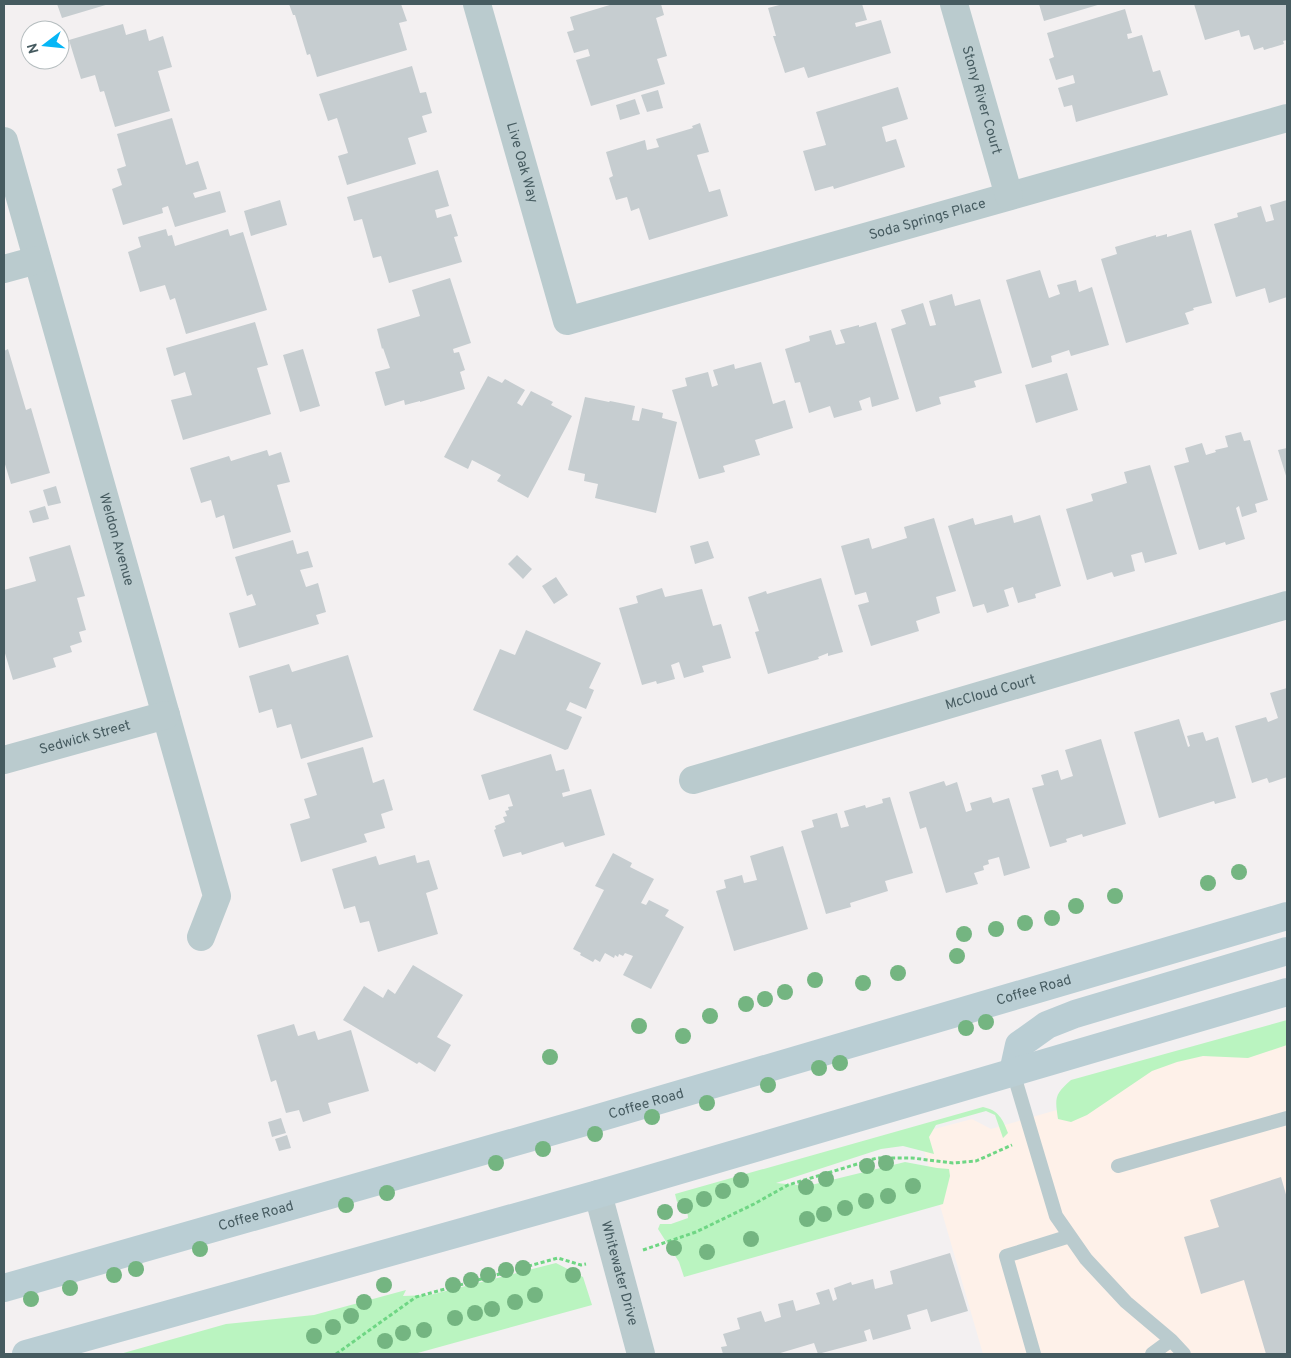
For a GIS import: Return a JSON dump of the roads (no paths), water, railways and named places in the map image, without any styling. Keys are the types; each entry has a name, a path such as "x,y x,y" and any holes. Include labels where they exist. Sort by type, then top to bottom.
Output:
{"main road":[{"name":"Coffee Road","path":"4,1288 587,1121 1287,916"},
{"path":"1013,1072 1019,1045 1048,1025 1075,1014 1287,951"},
{"path":"26,1354 598,1194 1287,992"}],"street":[{"name":"Live Oak Way","path":"478,4 567,321"},
{"name":"Stony River Court","path":"954,4 1009,196"},
{"name":"Soda Springs Place","path":"567,321 1287,118"},
{"name":"Weldon Avenue","path":"4,141 217,896 202,937"},
{"path":"4,269 37,260"},
{"name":"McCloud Court","path":"693,780 1287,605"},
{"name":"Sedwick Street","path":"4,760 166,715"},
{"name":"Whitewater Drive","path":"598,1194 641,1354"}],"lane":[{"path":"1013,1072 1056,1216 1086,1258 1126,1302 1171,1340 1184,1354"},
{"path":"1118,1166 1287,1118"},
{"path":"1034,1354 1006,1256 1070,1236"},
{"path":"1152,1354 1171,1340"}]}
